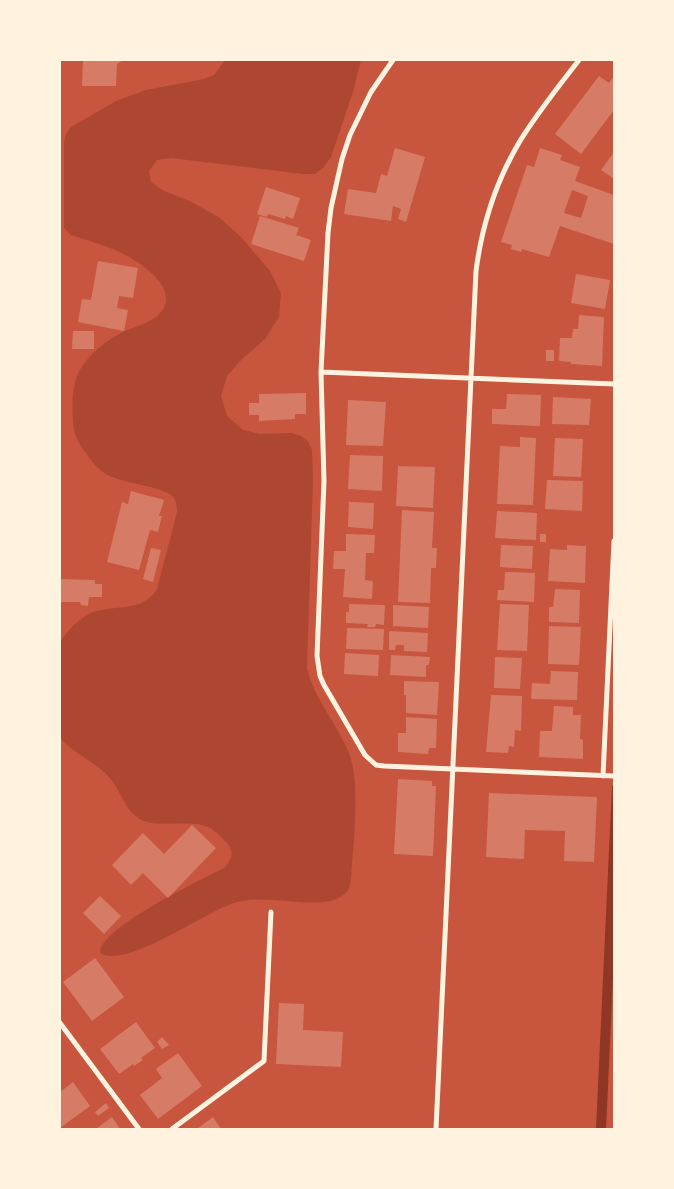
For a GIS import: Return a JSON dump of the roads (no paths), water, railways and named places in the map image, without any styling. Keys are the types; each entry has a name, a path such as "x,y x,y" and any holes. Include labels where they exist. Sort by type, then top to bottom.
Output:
{"street":[{"path":"393,60 372,90 344,151 335,184 328,233 321,372 324,481 317,656 320,676 365,755 370,761 384,766 614,776"},
{"path":"436,1129 476,271 479,248 499,182 520,141 579,60"},
{"path":"321,372 614,384"},
{"path":"603,776 614,541"},
{"path":"172,1129 264,1061 271,912"},
{"path":"60,1023 138,1129"}]}
